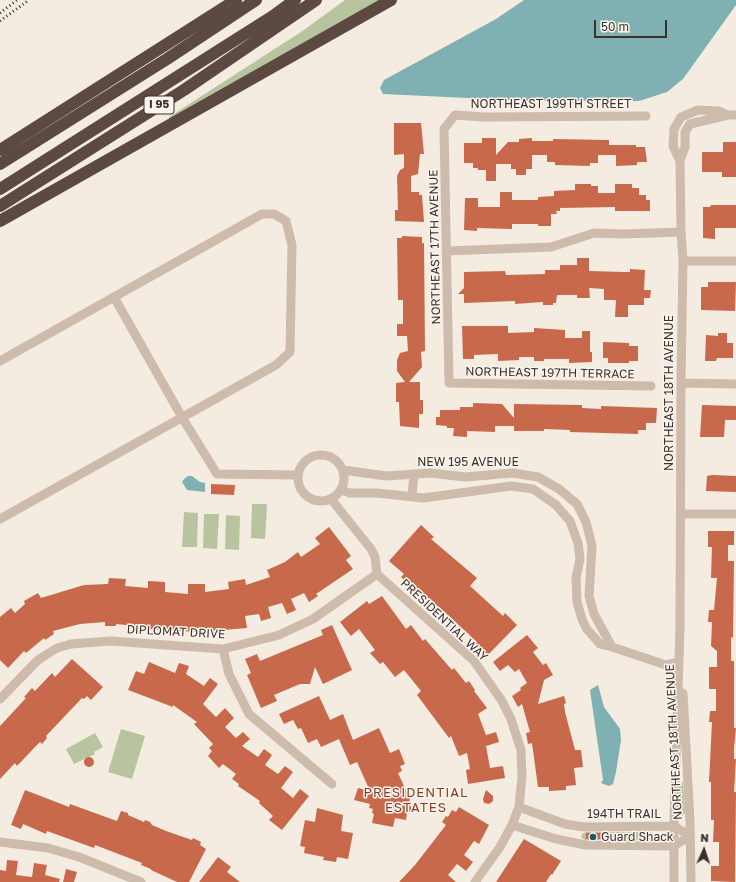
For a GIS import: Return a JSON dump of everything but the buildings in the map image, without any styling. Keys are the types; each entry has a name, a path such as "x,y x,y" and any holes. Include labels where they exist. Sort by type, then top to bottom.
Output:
{"highway":[{"path":"0,150 236,0"},
{"path":"0,164 167,59 256,0"},
{"path":"0,189 273,16 295,0"},
{"name":"I 95","path":"0,206 184,90 316,0"},
{"path":"0,221 391,0"}],"street":[{"name":"NORTHEAST 199TH STREET","path":"455,115 484,117 646,116"},
{"name":"NORTHEAST 17TH AVENUE","path":"449,383 444,129 455,115"},
{"name":"NORTHEAST 18TH AVENUE","path":"674,882 681,514 680,384 683,261 680,161 685,147 685,132 690,124 732,115"},
{"path":"0,361 262,214 274,214 286,222 292,245 290,352 276,366 183,419 0,519"},
{"path":"446,251 551,248 594,233 623,234 681,232"},
{"path":"683,261 736,261"},
{"path":"114,297 183,419 217,474 298,475"},
{"name":"NORTHEAST 197TH TERRACE","path":"449,383 651,386"},
{"path":"680,384 736,384"},
{"path":"318,455 333,458 343,470 344,478 341,490 331,499 319,501 305,495 301,489 298,475 305,462 318,455"},
{"name":"NEW 195 AVENUE","path":"343,470 386,476 414,474 464,476 513,473 538,477 559,489 577,504 586,522 592,546 589,596 594,614 612,647"},
{"path":"412,497 414,474"},
{"name":"NEW 195 AVENUE","path":"341,490 350,493 377,493 423,498 511,486 533,490 556,506 570,520 578,543 580,559 576,578 577,602 586,628 600,644 666,665 679,662"},
{"path":"331,499 371,549 375,557 377,574"},
{"path":"681,514 736,514"},
{"name":"DIPLOMAT DRIVE","path":"0,699 38,660 57,648 71,644 110,641 223,649 279,636 313,620 377,574"},
{"name":"PRESIDENTIAL WAY","path":"377,574 474,661 502,701 511,719 521,750 522,777 519,807 512,826 500,847 475,882"},
{"name":"NORTHEAST 18TH AVENUE","path":"680,626 691,882"},
{"path":"223,649 229,674 249,714 332,784"},
{"name":"194TH TRAIL","path":"519,807 573,825 586,827 674,826 690,836"},
{"path":"571,842 573,825"},
{"path":"512,826 586,845 674,846 690,836"},
{"path":"0,842 48,848 64,852 141,882"}],"green space":[{"path":"345,0 383,0 170,119 169,117 301,32"},
{"path":"252,504 267,504 265,539 251,538"},
{"path":"184,512 198,513 197,547 182,547"},
{"path":"204,514 219,514 217,549 203,548"},
{"path":"226,515 240,516 239,550 225,549"},
{"path":"121,729 145,736 132,779 108,772"},
{"path":"95,733 103,747 94,752 95,754 74,764 66,749"},
{"path":"683,782 685,813 682,816 679,813 679,785"},
{"path":"651,832 654,835 651,840 585,840 581,837 583,833"}],"water":[{"path":"524,0 736,0 736,5 683,79 667,92 639,101 531,101 383,94 380,88 384,80 496,19"},
{"path":"188,476 192,476 200,482 205,483 205,492 187,490 182,482"},
{"path":"598,685 604,707 620,729 621,740 616,772 613,784 609,786 601,783 603,780 590,690"}],"railway":[{"path":"0,13 17,0"},
{"path":"0,21 29,0"}],"place":[{"name":"Guard Shack","path":"593,837"}],"district":[{"name":"PRESIDENTIAL ESTATES","path":"416,800"}]}
